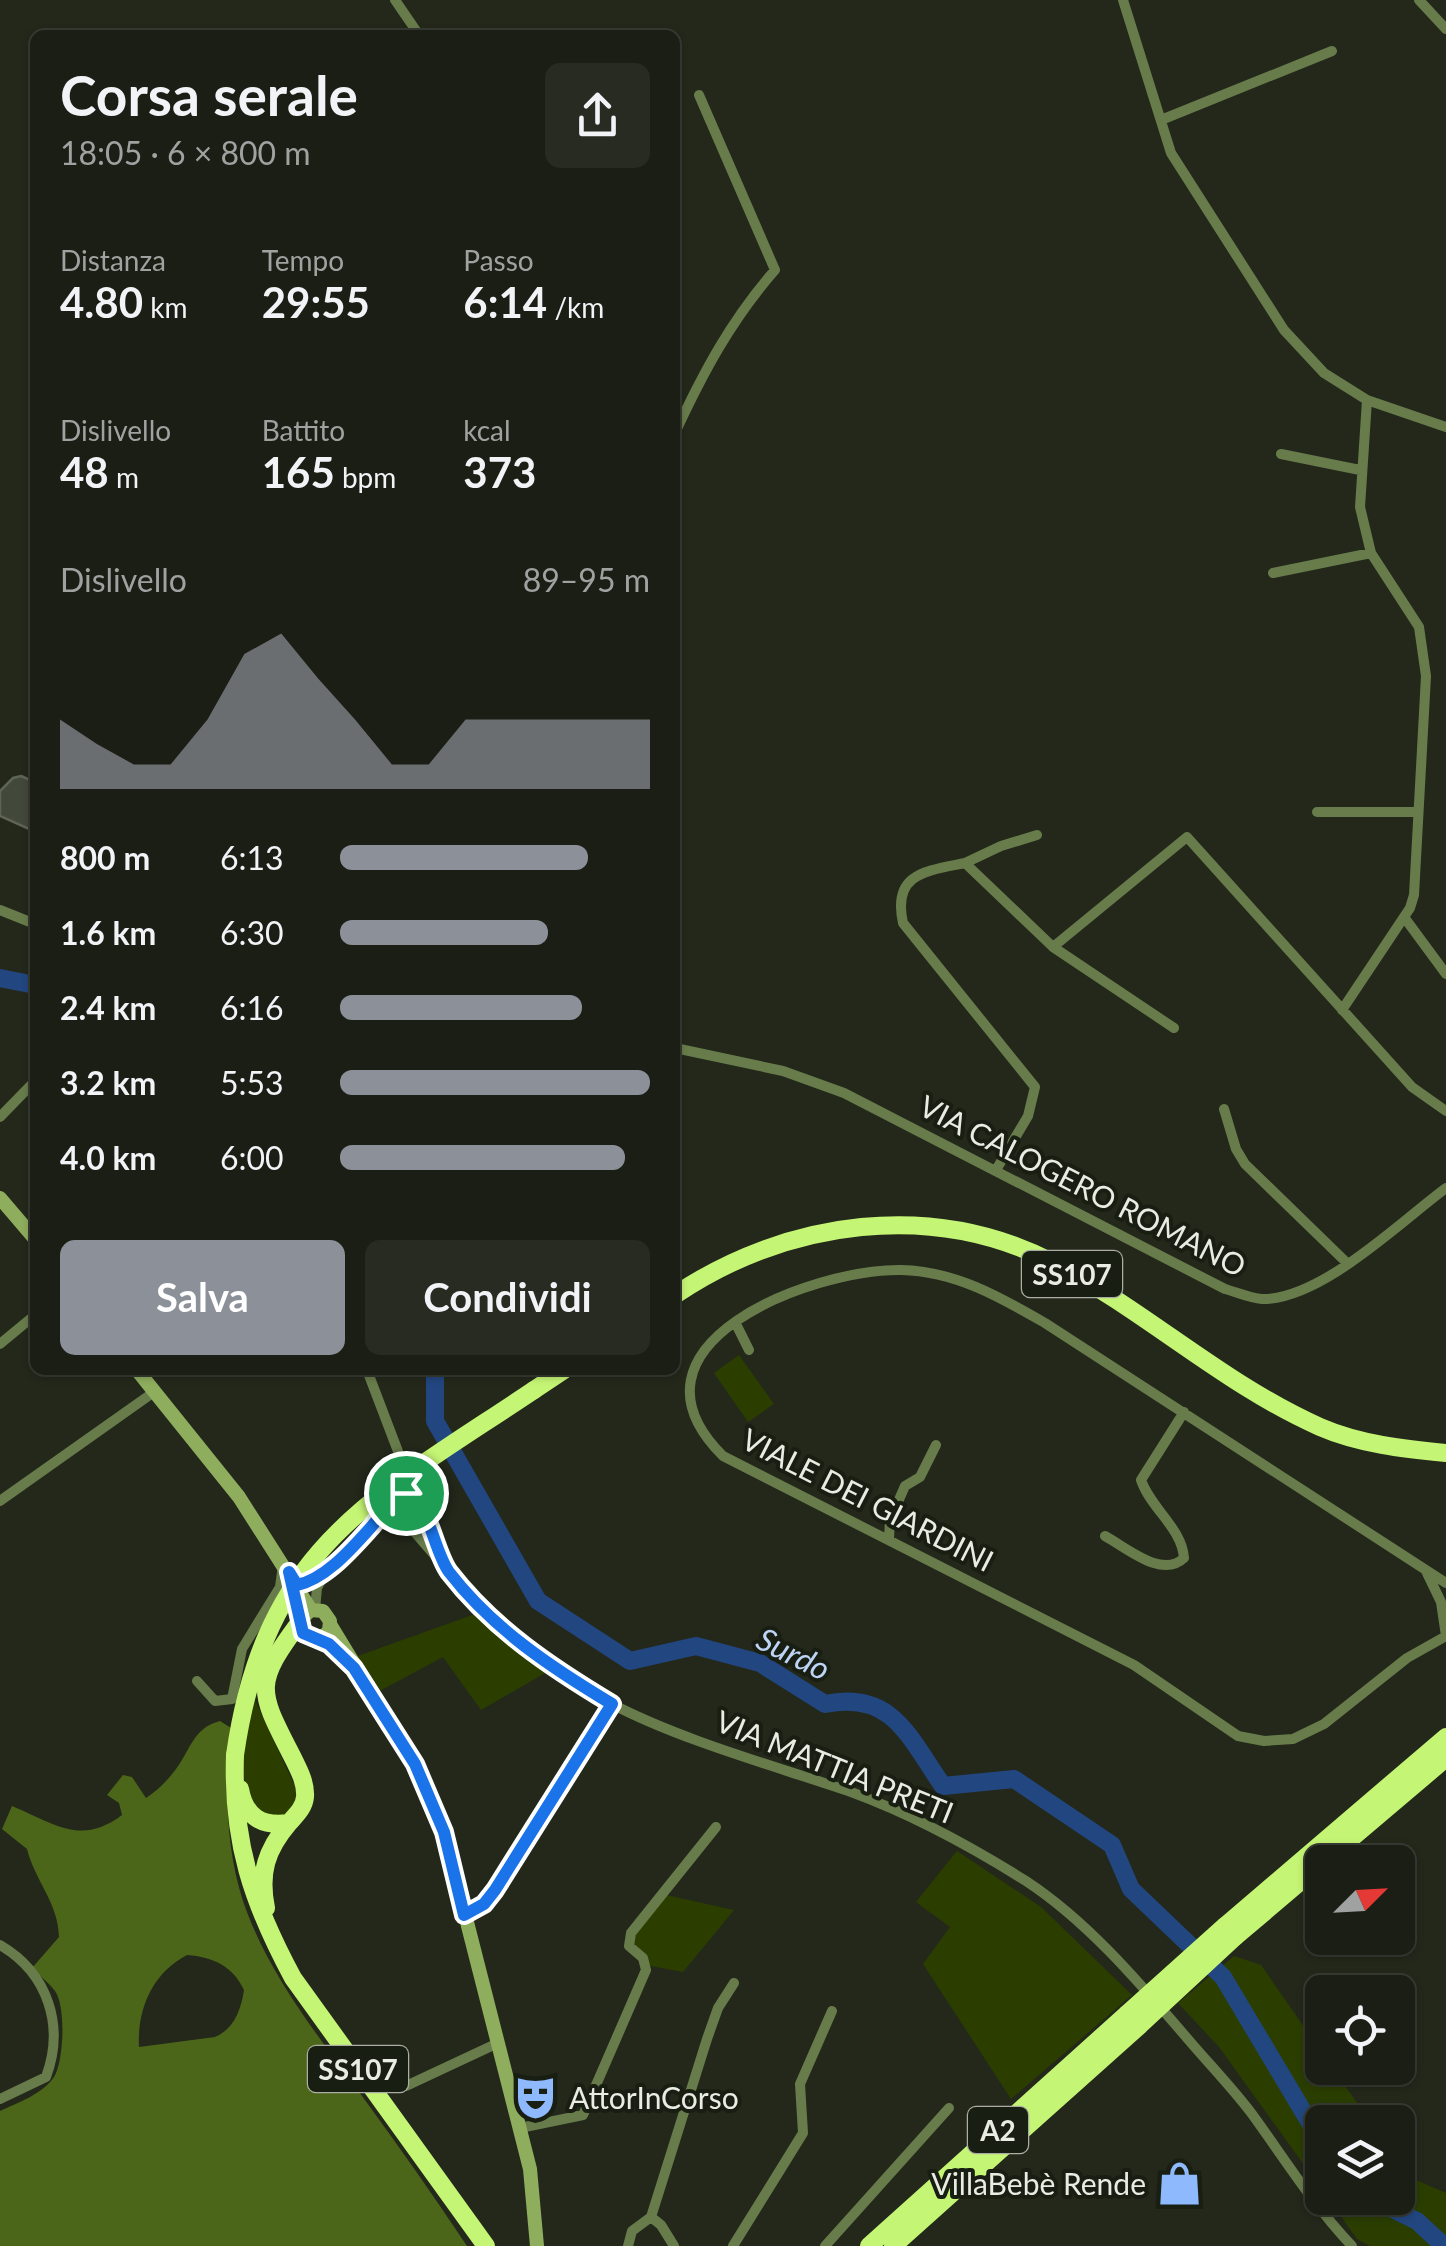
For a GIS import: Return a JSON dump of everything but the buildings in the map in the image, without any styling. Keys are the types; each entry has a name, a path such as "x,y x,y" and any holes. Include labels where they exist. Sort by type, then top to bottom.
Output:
{"highway":[{"name":"SS107","path":"680,1293 762,1248 837,1228 904,1223 979,1235 1054,1263 1271,1402 1324,1428 1396,1448 1446,1453"},
{"name":"SS107","path":"483,2246 293,1978 272,1938 243,1865 233,1794 235,1755 241,1712 267,1629 311,1559 363,1507 556,1375"},
{"path":"272,1938 262,1874 266,1855 301,1810 305,1796 302,1776 266,1703 266,1674 277,1653 314,1622"},
{"name":"A2","path":"893,2246 1133,2020 1446,1737"},
{"path":"235,1755 248,1811 264,1824 289,1823"},
{"name":"A2","path":"1230,1932 1446,1758"},
{"name":"A2","path":"869,2246 1133,2020"}],"main road":[{"path":"2,1203 30,1234"},
{"path":"140,1375 239,1497 290,1574 314,1622 354,1668 425,1782 444,1832 530,2169 537,2246"}],"street":[{"path":"395,0 416,30"},
{"path":"1123,0 1172,153 1284,330 1324,374 1367,400 1446,427"},
{"path":"1420,0 1446,29"},
{"path":"1161,120 1332,51"},
{"path":"680,423 716,347 754,292 775,270 699,95"},
{"path":"1342,1010 1404,917 1414,895 1426,676 1418,627 1370,553 1360,507 1367,400"},
{"path":"1281,454 1360,470"},
{"path":"1273,573 1370,553"},
{"path":"1316,812 1418,812"},
{"path":"996,1170 1028,1116 1036,1087 903,922 898,901 904,886 922,872 965,864 1000,846 1037,835"},
{"path":"1053,948 1187,836 1412,1087 1446,1111"},
{"path":"965,864 1053,948 1174,1028"},
{"path":"0,910 30,922"},
{"path":"1404,917 1446,974"},
{"name":"VIA CALOGERO ROMANO","path":"680,1049 783,1072 844,1093 1225,1290 1262,1299 1299,1293 1446,1188"},
{"path":"0,1117 30,1086"},
{"path":"1224,1108 1236,1149 1245,1164 1346,1263"},
{"name":"VIALE DEI GIARDINI","path":"1426,1572 1441,1602 1446,1636 1407,1658 1324,1724 1293,1738 1264,1741 1238,1736 1134,1665 723,1456 702,1435 690,1404 692,1369 716,1336 801,1286 854,1273 904,1270 951,1278 991,1292 1045,1322 1446,1583"},
{"path":"0,1344 30,1319"},
{"path":"735,1322 748,1350"},
{"path":"369,1375 396,1446"},
{"path":"0,1502 154,1392"},
{"path":"1105,1536 1162,1567 1176,1566 1184,1558 1184,1544 1148,1500 1141,1480 1184,1412"},
{"path":"889,1539 890,1520 905,1486 920,1477 936,1445"},
{"name":"VIA MATTIA PRETI","path":"396,1446 448,1570"},
{"name":"VIA MATTIA PRETI","path":"396,1446 394,1518 405,1524 525,1647 612,1704 855,1794 955,1840 1029,1883 1090,1934 1166,2014 1248,2109 1332,2225 1352,2246"},
{"path":"314,1622 325,1574 397,1498 415,1496"},
{"path":"370,1529 417,1520 422,1511"},
{"path":"197,1681 215,1701 232,1699 242,1649 280,1587 290,1574 325,1574"},
{"path":"464,1915 484,1904 495,1890 612,1704"},
{"path":"520,2128 583,2115 646,1970 643,1958 629,1946 631,1934 716,1827"},
{"path":"0,1945 24,1964 46,1993 56,2037 46,2076 28,2089 0,2099"},
{"path":"628,2246 632,2231 651,2217 712,2023 734,1983"},
{"path":"733,2246 804,2134 800,2084 832,2011"},
{"path":"406,2086 498,2044"},
{"path":"825,2246 949,2108"},
{"path":"651,2217 674,2246"},
{"name":"VIA MATTIA PRETI","path":"1332,2225 1342,2246"}],"green space":[{"path":"739,1355 774,1404 748,1422 714,1373"},
{"path":"475,1614 504,1642 547,1672 481,1710 443,1657 376,1693 355,1657"},
{"path":"254,1698 298,1793 292,1814 266,1819 248,1790 243,1762"},
{"path":"220,1721 231,1728 227,1793 230,1837 237,1880 253,1927 311,2027 467,2246 0,2246 0,2111 29,2097 54,2077 62,2034 59,1998 32,1968 59,1937 55,1913 27,1849 2,1829 12,1806 68,1829 81,1831 107,1824 122,1815 119,1803 107,1795 123,1775 132,1777 146,1798 170,1777 198,1734","holes":["187,1955 221,1964 239,1982 244,1990 236,2018 215,2037 139,2047 144,2006 156,1982"]},
{"path":"957,1851 1041,1907 1132,1995 1011,2099 923,1964 950,1927 916,1902"},
{"path":"666,1895 734,1910 683,1972 651,1966 632,1947 632,1938"},
{"path":"1234,1956 1261,1965 1305,2028 1305,2085 1344,2085 1359,2105 1305,2105 1305,2166 1219,2047 1178,2003"},
{"path":"1415,2180 1446,2193 1446,2246 1370,2246 1357,2239 1340,2215 1415,2215"}],"waterway":[{"name":"Surdo","path":"0,978 30,984"},
{"name":"Surdo","path":"435,1375 435,1421 538,1601 630,1661 696,1646 760,1663 825,1704 867,1704 883,1711 909,1735 943,1786 1014,1779 1112,1845 1131,1889 1223,1977 1305,2114"},
{"name":"Surdo","path":"1405,2215 1444,2246"}],"place":[{"name":"AttorInCorso","path":"536,2097"},
{"name":"VillaBebè Rende","path":"1179,2183"}],"route":[{"path":"406,1493 421,1503 448,1570 492,1618 547,1664 612,1704 495,1890 484,1904 464,1915 444,1832 425,1782 354,1668 329,1644 303,1633 289,1572 297,1585 325,1574 398,1496 406,1493"}]}
